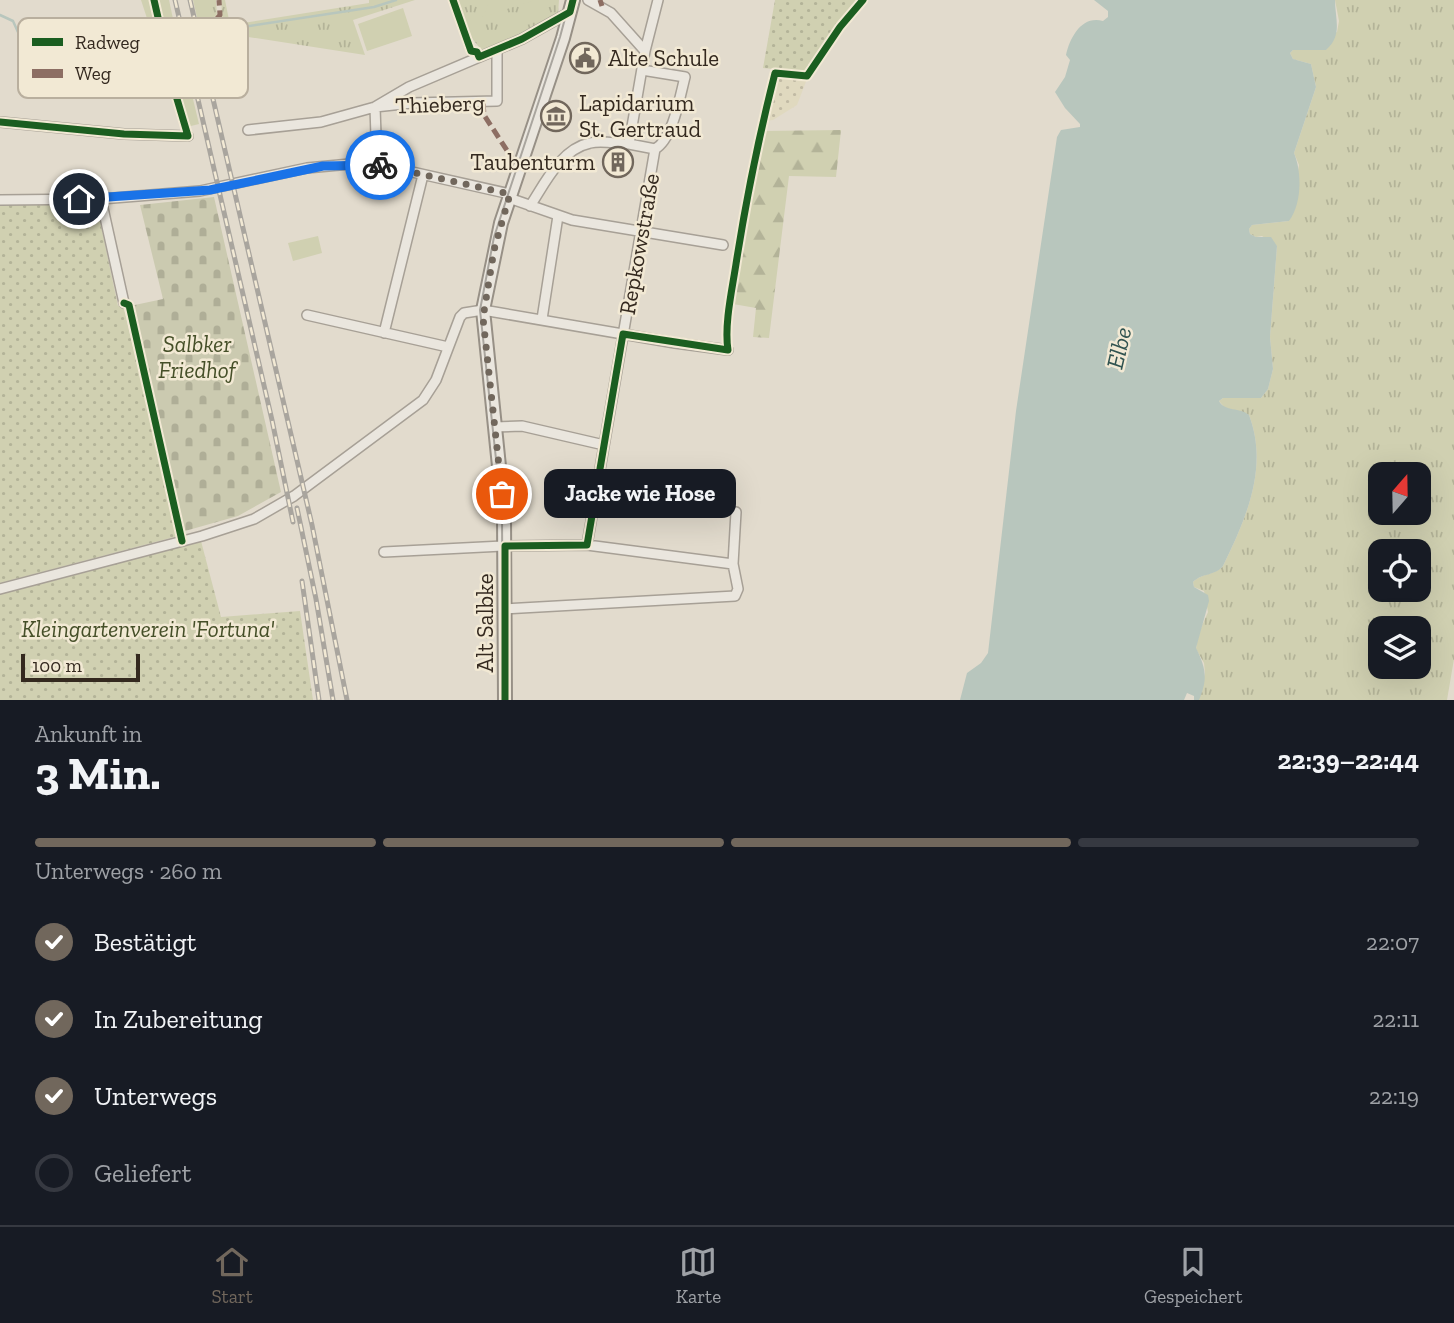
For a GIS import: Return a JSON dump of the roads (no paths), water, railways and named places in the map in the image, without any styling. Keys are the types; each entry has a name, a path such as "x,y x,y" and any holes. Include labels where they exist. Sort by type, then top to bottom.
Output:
{"main road":[{"name":"Alt Salbke","path":"505,700 505,546 484,310 495,243 572,6"}],"street":[{"path":"588,0 606,3 645,51"},
{"path":"629,144 645,51 659,0"},
{"path":"248,130 321,122 375,107 409,87 497,51 552,24 572,6"},
{"name":"Thieberg","path":"375,107 412,103 497,102 497,51"},
{"name":"Repkowstraße","path":"587,545 655,149 661,146 670,128 685,77 642,70"},
{"path":"375,107 377,165"},
{"path":"0,122 124,134 188,136"},
{"path":"530,205 562,160 581,146 597,142 655,149"},
{"path":"0,200 101,199 210,190 323,166 377,165 510,196 558,216 723,245"},
{"path":"384,333 423,174"},
{"path":"101,199 124,303"},
{"path":"542,319 558,216"},
{"path":"0,589 202,536 245,522 270,510 299,492 419,404 436,380 460,316 484,310 727,350"},
{"path":"307,316 448,347"},
{"path":"495,427 522,426 604,445"},
{"path":"505,609 732,597 738,590 733,564 736,512"},
{"path":"384,552 587,545 733,564"}],"water":[{"name":"Elbe","path":"1094,0 1335,0 1335,39 1326,50 1293,50 1290,53 1293,59 1311,64 1316,87 1294,153 1299,178 1298,197 1293,214 1289,221 1252,225 1249,229 1250,234 1256,237 1271,237 1277,246 1270,337 1273,369 1268,389 1261,398 1223,398 1219,401 1225,407 1249,415 1255,434 1256,473 1247,511 1223,566 1193,582 1194,587 1208,595 1209,601 1196,648 1205,674 1199,700 1194,700 1194,696 1187,693 1184,700 960,700 967,673 981,663 988,653 1016,411 1057,137 1061,130 1080,127 1055,92 1065,77 1070,60 1066,55 1078,29 1089,21 1103,21 1108,17 1108,11"}],"waterway":[{"path":"248,26 374,7 396,0"},
{"path":"0,15 13,21 18,32"}],"tram line":[{"path":"503,700 502,515 480,310 494,237 570,0"}],"railway":[{"path":"175,0 179,18"},
{"path":"190,0 194,18"},
{"path":"198,98 293,522"},
{"path":"213,98 312,525 347,700"},
{"path":"297,508 333,700"},
{"path":"302,581 319,700"}],"place":[{"name":"Alte Schule","path":"585,58"},
{"name":"Lapidarium St. Gertraud","path":"556,116"},
{"name":"Taubenturm","path":"618,162"},
{"name":"Jacke wie Hose","path":"502,494"}],"park label":[{"name":"Salbker Friedhof","path":"197,357"},
{"name":"Kleingartenverein 'Fortuna'","path":"148,629"}]}
